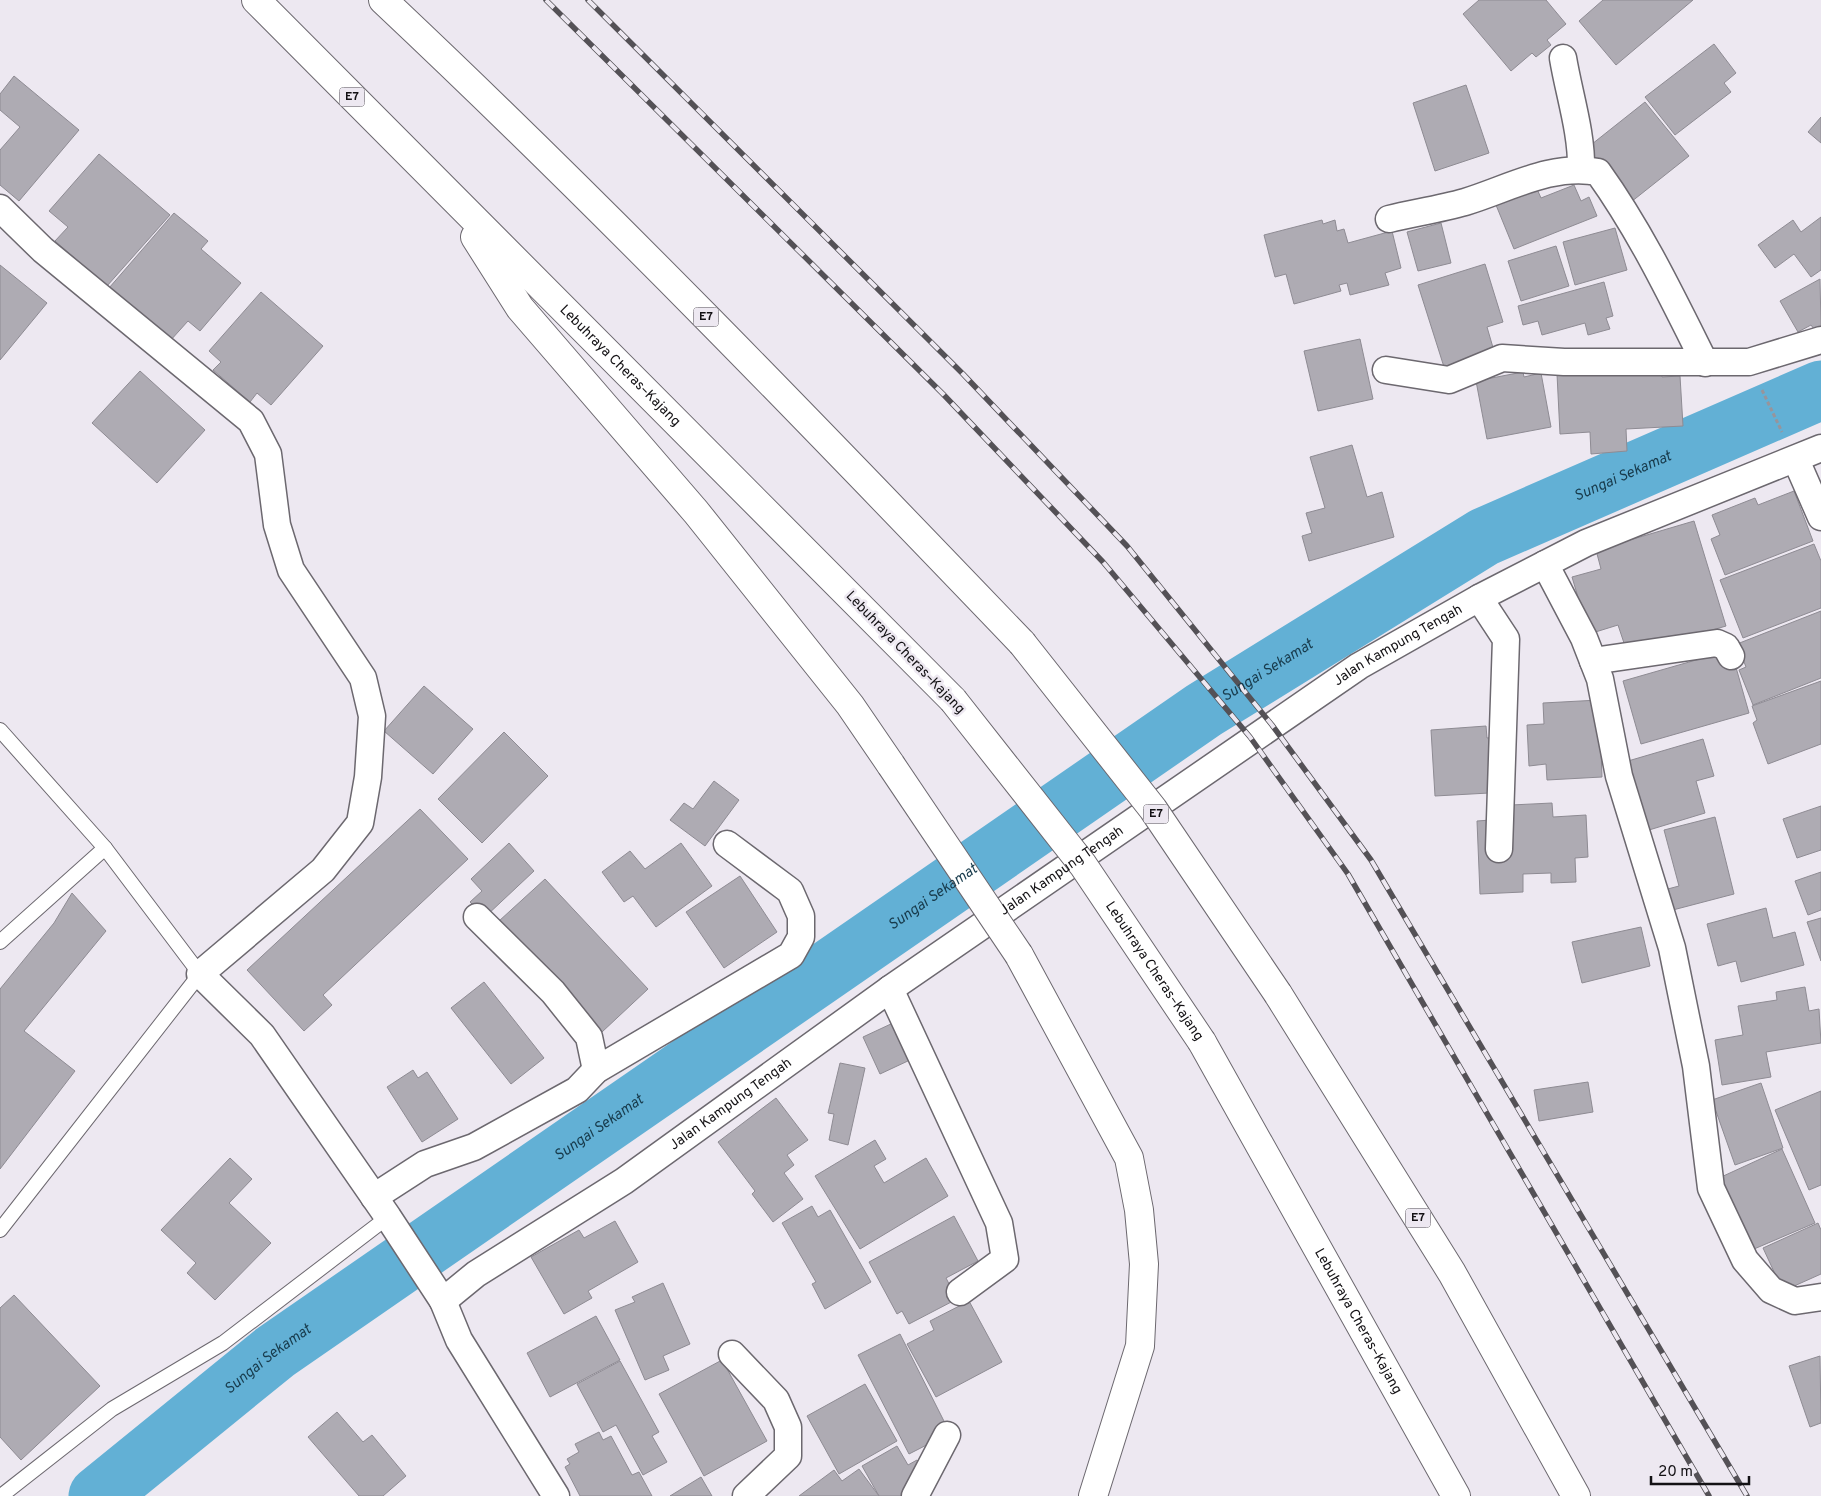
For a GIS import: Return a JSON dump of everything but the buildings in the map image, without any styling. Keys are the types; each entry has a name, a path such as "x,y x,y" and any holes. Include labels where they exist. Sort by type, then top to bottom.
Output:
{"highway":[{"name":"Lebuhraya Cheras–Kajang","path":"256,0 953,700 1083,865 1202,1042 1456,1496"},
{"name":"E7","path":"383,0 475,87 787,398 1022,642 1152,809 1278,994 1452,1273 1576,1496"},
{"path":"448,193 520,308 702,520 850,705 1019,955 1129,1158 1139,1210 1144,1264 1140,1346 1094,1496"}],"street":[{"path":"1563,58 1573,114 1582,143 1581,169"},
{"path":"1389,219 1463,202 1557,170 1581,169 1598,172 1626,212 1654,260 1705,363"},
{"path":"0,208 43,250 251,420 268,454 277,525 291,570 363,678 372,716 368,777 360,823 323,870 200,974 262,1035 381,1207 443,1301 459,1340 556,1496"},
{"path":"1386,370 1448,380 1502,358 1564,362 1749,362 1821,340"},
{"name":"Jalan Kampung Tengah","path":"443,1301 476,1274 624,1182 890,989 1359,666 1479,598 1586,543 1796,460 1821,448"},
{"path":"1796,460 1821,517"},
{"path":"1545,564 1584,638 1600,679 1619,776 1672,948 1696,1066 1711,1188 1745,1260 1770,1290 1795,1302 1821,1297"},
{"path":"1479,598 1506,639 1499,849"},
{"path":"1593,661 1717,643 1726,647 1731,656"},
{"path":"381,1207 425,1164 474,1147 577,1090 596,1070 790,955 801,937 801,916 790,891 727,844"},
{"path":"477,918 553,992 589,1037 596,1070"},
{"path":"890,989 999,1223 1005,1259 960,1292"},
{"path":"732,1354 776,1400 788,1427 788,1456 746,1496"},
{"path":"915,1496 947,1436"}],"lane":[{"path":"0,730 105,848 200,974 0,1230"},
{"path":"0,942 105,848"},
{"path":"1,1496 112,1409 223,1343 381,1207"}],"path":[{"path":"1749,362 1796,460"}],"waterway":[{"name":"Sungai Sekamat","path":"98,1496 275,1352 1204,710 1484,537 1821,390"}],"railway":[{"path":"546,0 943,394 1103,562 1250,737 1348,874 1709,1496"},
{"path":"588,0 963,374 1127,546 1272,725 1371,860 1747,1496"}]}
